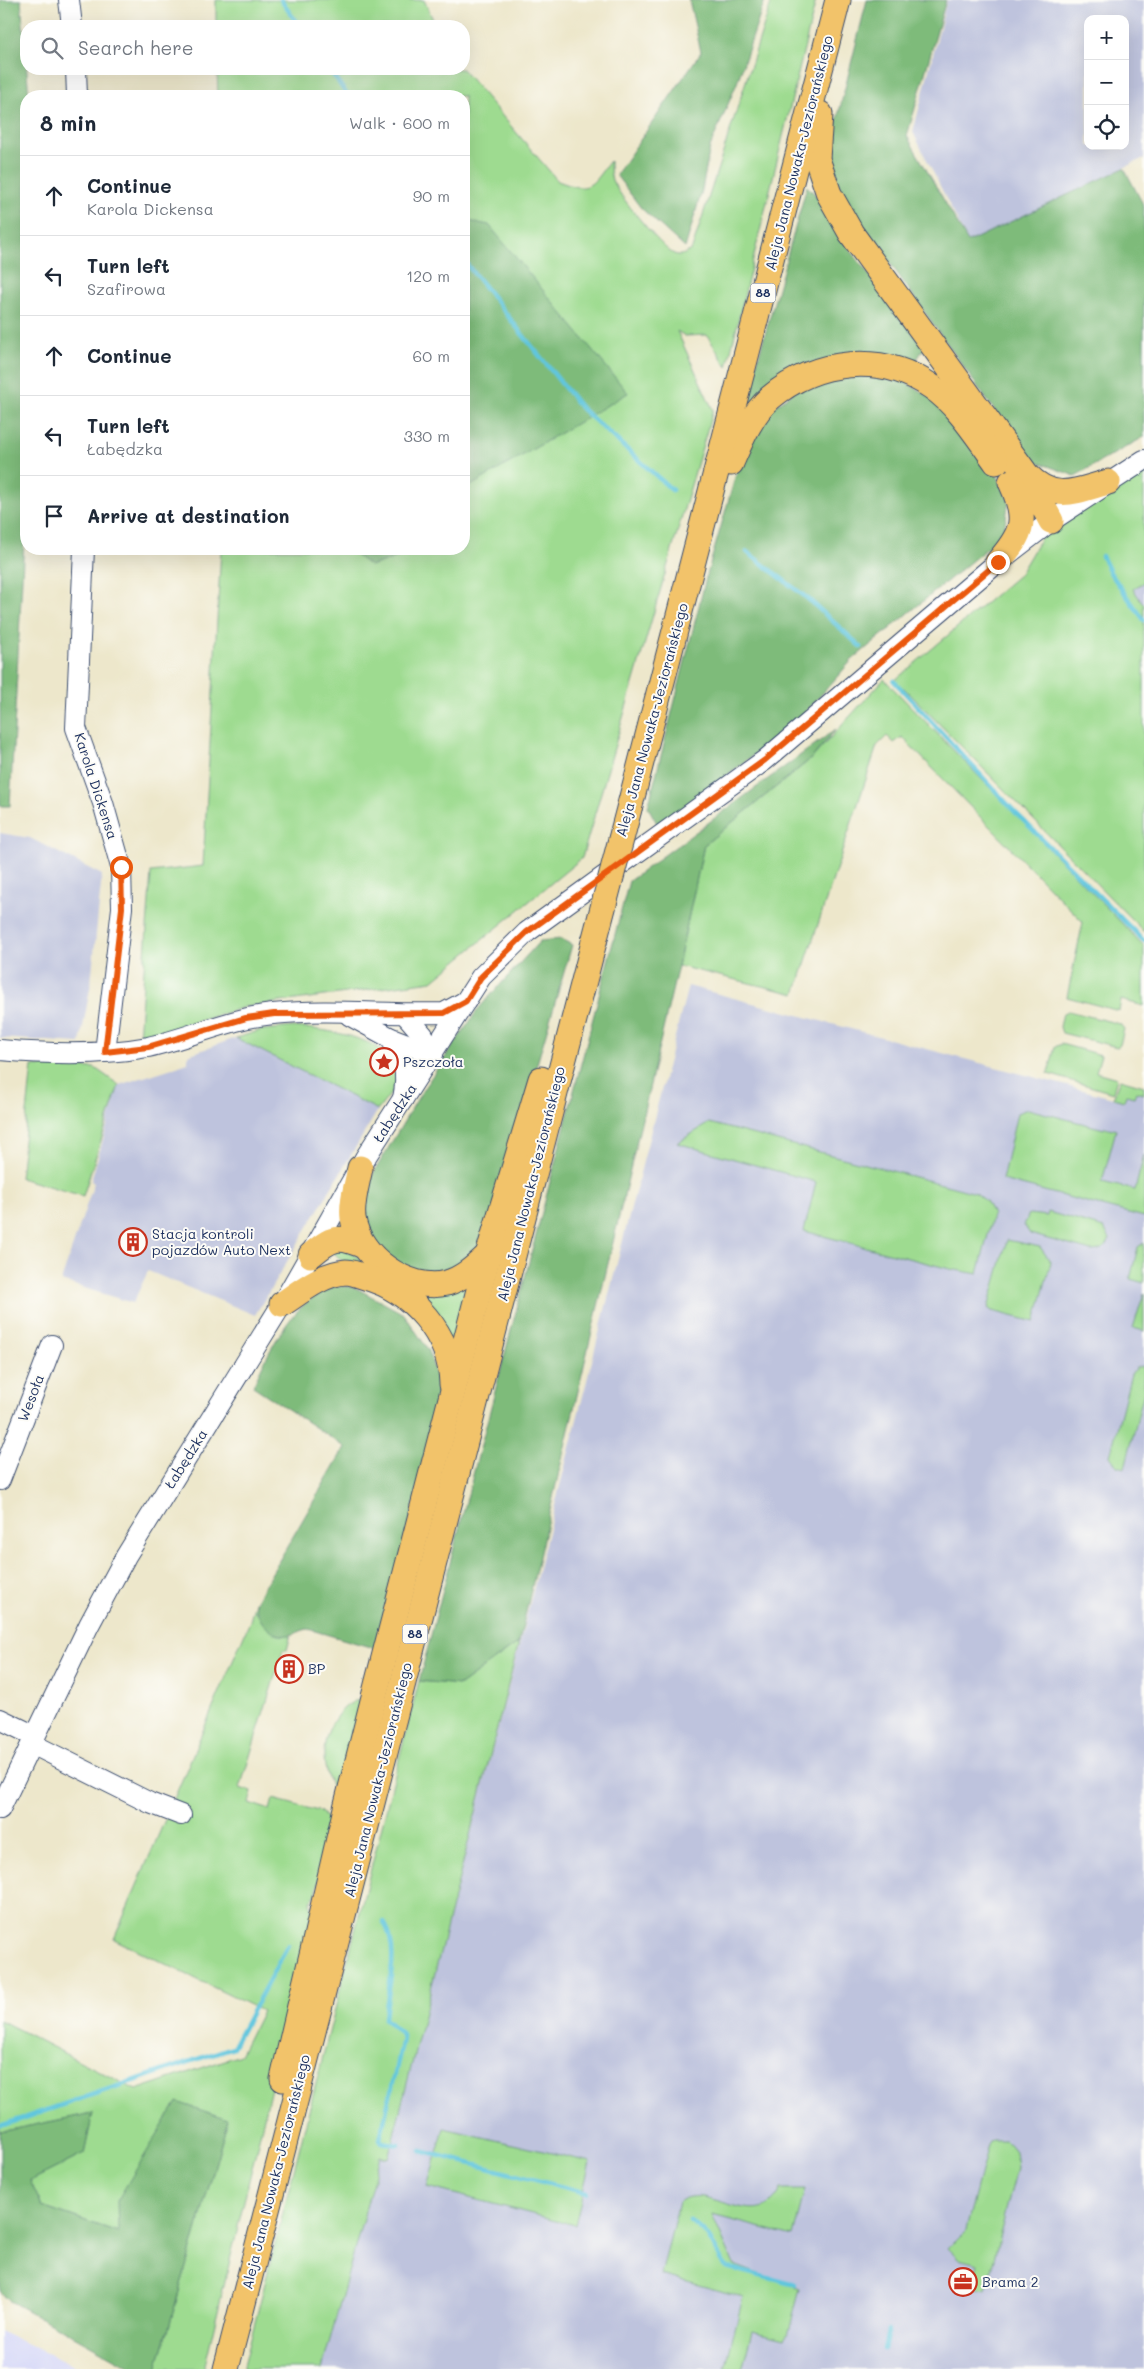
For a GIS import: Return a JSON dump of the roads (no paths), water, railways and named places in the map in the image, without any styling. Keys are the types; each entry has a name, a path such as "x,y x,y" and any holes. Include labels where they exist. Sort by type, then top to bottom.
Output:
{"main road":[{"name":"Aleja Jana Nowaka-Jeziorańskiego","path":"226,2369 838,0"},
{"path":"824,53 817,158 829,194 851,233 1017,477 1051,521"},
{"path":"701,533 742,436 757,413 770,399 808,374 846,366 871,363 891,367 912,375 933,387 952,404 1017,477 1055,493 1069,493 1108,482"},
{"path":"998,562 1013,545 1020,530 1022,514 1017,477"},
{"path":"237,2325 250,2222 345,1812 488,1255 575,960 594,942"},
{"path":"360,1168 353,1217 364,1246 382,1264 401,1276 420,1284 447,1283 465,1275 488,1255"},
{"path":"364,1246 348,1240 337,1239 321,1242 331,1260 346,1272 378,1281 396,1290 434,1326 442,1340 452,1369 452,1397"},
{"path":"282,1304 322,1279 346,1272"}],"street":[{"path":"69,0 71,20"},
{"path":"76,75 77,90"},
{"name":"Łabędzka","path":"0,1809 111,1582 321,1242 360,1168 481,977 527,932 765,760 998,562 1051,521 1144,460"},
{"name":"Karola Dickensa","path":"84,555 76,728 103,804 121,867 122,908 105,1052"},
{"path":"0,1051 105,1052 148,1047 246,1018 274,1014 344,1012 444,1013 466,1001"},
{"path":"344,1012 389,1037 433,1054"},
{"path":"405,1014 423,1035 433,1054"},
{"path":"389,1037 401,1052 406,1082 402,1103"},
{"name":"Wesoła","path":"0,1480 52,1345"},
{"path":"0,1719 33,1740 150,1803 181,1815"}],"waterway":[{"path":"281,0 295,20"},
{"path":"333,75 344,90"},
{"path":"470,269 581,408 672,490"},
{"path":"747,552 807,598 861,647"},
{"path":"1102,556 1111,574 1144,620"},
{"path":"894,681 1015,812 1144,941"},
{"path":"384,1922 392,1945 392,1970 385,2019 401,2033 403,2039 380,2139 382,2142 399,2145"},
{"path":"0,2126 233,2047 288,1945"},
{"path":"421,2151 587,2193"},
{"path":"689,2220 703,2231 711,2241 726,2267 795,2285"},
{"path":"884,2349 888,2331"}],"place":[{"name":"Pszczoła","path":"384,1062"},
{"name":"Stacja kontroli pojazdów Auto Next","path":"133,1242"},
{"name":"BP","path":"289,1669"},
{"name":"Brama 2","path":"963,2282"}]}
